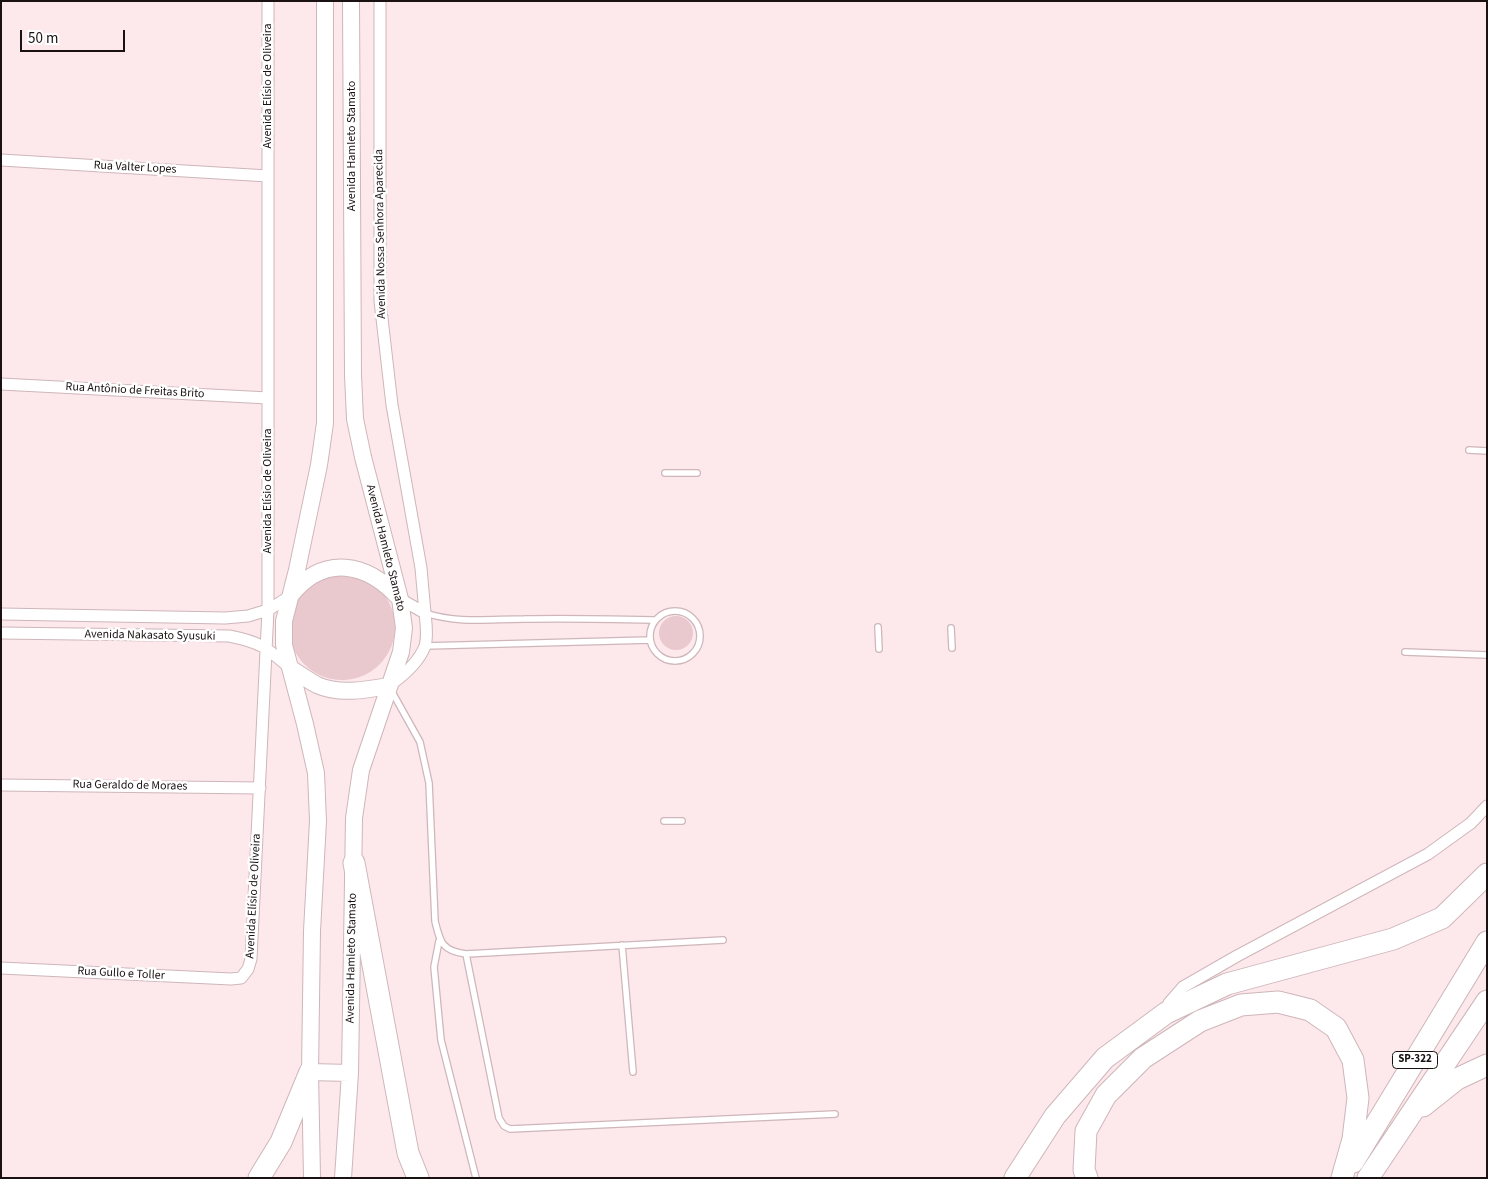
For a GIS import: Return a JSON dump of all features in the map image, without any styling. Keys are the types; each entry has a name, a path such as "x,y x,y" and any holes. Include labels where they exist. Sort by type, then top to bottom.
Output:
{"highway":[{"path":"354,863 408,1153 418,1178"},
{"path":"1015,1178 1055,1116 1105,1058 1166,1013 1227,984 1393,939 1442,918 1487,874"},
{"name":"SP-322","path":"1342,1178 1487,942"},
{"name":"SP-322","path":"1368,1178 1487,1001"},
{"path":"1087,1178 1084,1170 1086,1130 1106,1095 1143,1058 1200,1021 1242,1005 1278,1002 1310,1010 1336,1028 1353,1060 1358,1098 1353,1139 1342,1178"},
{"path":"1405,1121 1457,1079 1487,1065"},
{"path":"259,1178 281,1142 310,1072"}],"main road":[{"path":"312,1178 310,1072 312,931 318,821 316,773 284,645 284,621 319,465 325,423 324,1"},
{"name":"Avenida Hamleto Stamato","path":"343,1178 350,1073 354,818 361,770 401,652 404,628 400,598 363,457 355,418 352,375 352,1"},
{"path":"289,597 301,582 317,572 336,568 354,569 374,576 400,598"},
{"path":"290,668 318,685 335,690 352,691 389,686"},
{"path":"310,1072 350,1073"}],"street":[{"name":"Avenida Elísio de Oliveira","path":"241,978 248,969 251,959 268,610 268,1"},
{"name":"Avenida Nossa Senhora Aparecida","path":"380,1 380,300 392,405 421,568 426,613 425,646"},
{"name":"Rua Valter Lopes","path":"1,160 268,176"},
{"name":"Rua Antônio de Freitas Brito","path":"1,384 268,398"},
{"name":"Avenida Nakasato Syusuki","path":"1,614 225,618 248,616 268,610 289,597"},
{"path":"400,598 426,613"},
{"path":"98,616 98,635"},
{"name":"Avenida Nakasato Syusuki","path":"1,634 229,636 247,640 266,648 290,668"},
{"path":"389,686 408,671 425,646"},
{"name":"Rua Geraldo de Moraes","path":"1,785 260,788"},
{"path":"1166,1013 1169,1003 1183,987 1428,854 1471,822 1487,806"},
{"name":"Rua Gullo e Toller","path":"1,968 222,979 241,978"}],"lane":[{"path":"1469,450 1487,450"},
{"path":"664,473 697,473"},
{"path":"672,610 684,612 695,619 700,632 698,646 691,656 680,661 664,659 657,654 650,640 650,633 655,620 672,610"},
{"path":"426,613 444,619 462,620 655,620"},
{"path":"878,627 878,649"},
{"path":"951,628 952,648"},
{"path":"425,646 650,640"},
{"path":"1405,652 1487,655"},
{"path":"389,686 420,742 429,783 435,920 439,941 434,967 441,1040 476,1178"},
{"path":"664,821 682,821"},
{"path":"439,941 457,953 466,954 723,940"},
{"path":"622,945 633,1072"},
{"path":"466,954 500,1118 504,1126 510,1129 835,1114"}],"shaded area":[{"path":"342,574 362,578 380,589 391,607 395,627 391,647 380,665 362,676 342,680 322,676 304,665 293,647 289,627 293,607 304,589 322,578"},
{"path":"676,616 683,617 688,621 692,626 692,640 688,645 683,649 676,650 669,649 664,645 660,640 659,633 660,626 664,621 669,617"}]}
